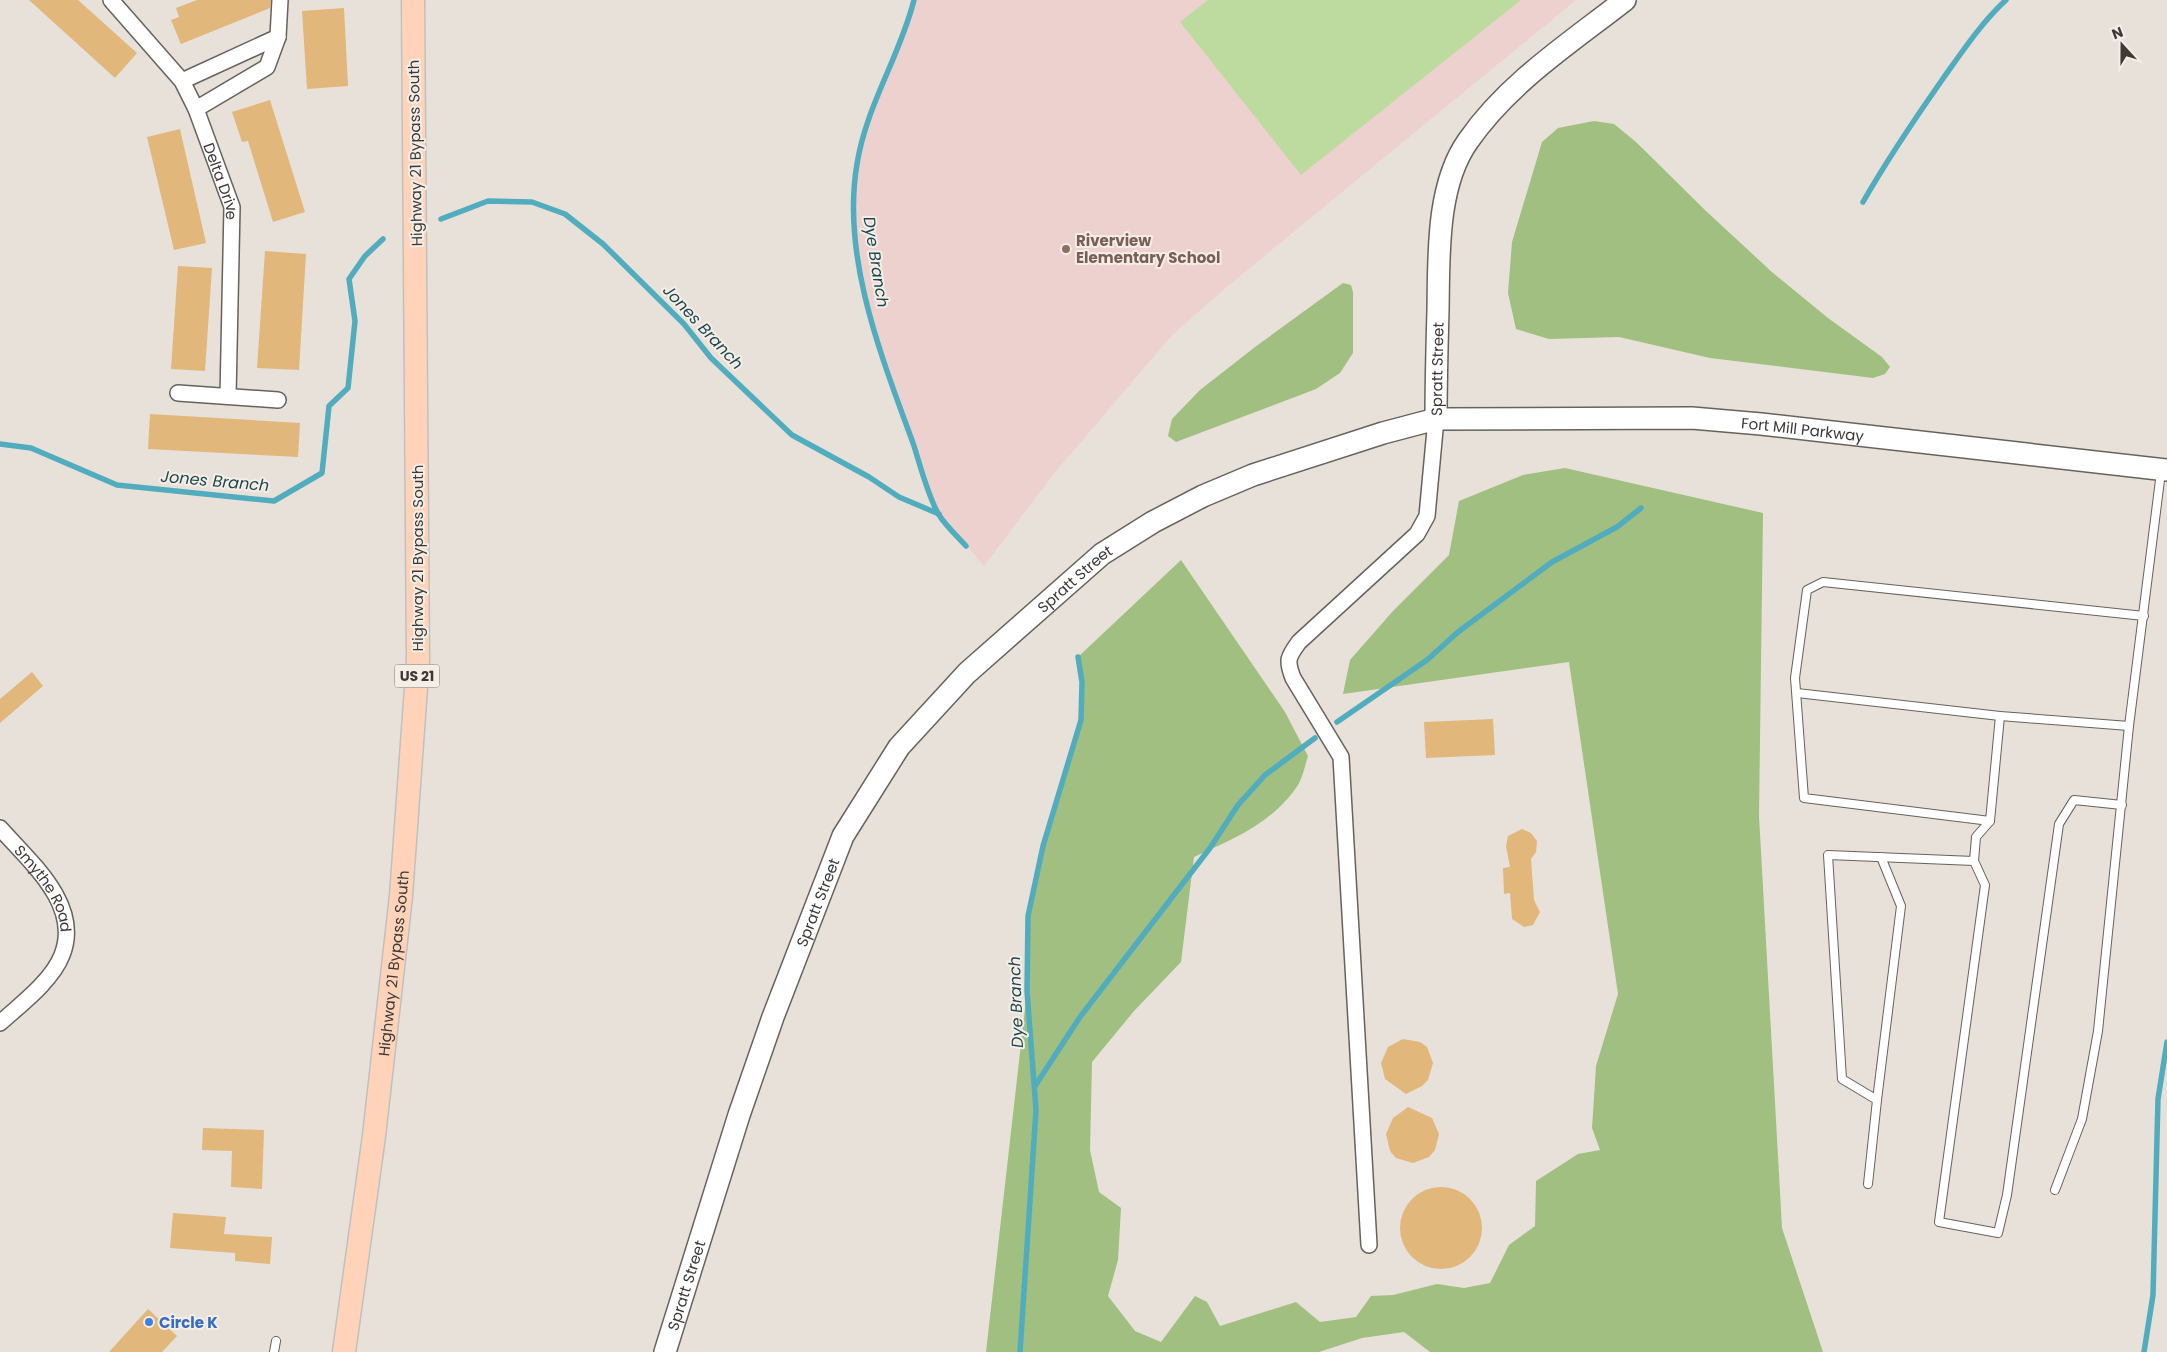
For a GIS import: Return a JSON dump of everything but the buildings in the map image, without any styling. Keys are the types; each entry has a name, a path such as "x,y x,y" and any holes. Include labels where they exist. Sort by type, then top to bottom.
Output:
{"main road":[{"name":"Highway 21 Bypass South","path":"344,1352 374,1136 401,896 418,660 414,0"},
{"name":"Spratt Street","path":"665,1352 742,1106 825,878 843,836 899,747 967,673 1045,603 1102,554 1154,522 1203,496 1252,475 1383,433 1436,419 1439,231 1450,179 1466,142 1496,105 1521,82 1625,0"},
{"name":"Fort Mill Parkway","path":"1436,419 1692,418 1761,424 2164,470"}],"street":[{"name":"Delta Drive","path":"111,0 182,82 196,109 232,207 228,396"},
{"path":"196,109 267,67 278,37 280,0"},
{"path":"182,82 278,37"},
{"path":"178,393 278,400"},
{"path":"1369,1245 1341,757 1293,678 1289,668 1289,657 1299,642 1417,534 1427,516 1436,419"},
{"name":"Smythe Road","path":"0,828 43,876 62,910 67,930 62,956 41,986 0,1023"}],"lane":[{"path":"2055,1190 2082,1119 2102,1002 2129,726 2164,470"},
{"path":"1990,821 1804,798 1795,678 1808,590 1823,582 2144,616"},
{"path":"1796,693 2000,716 2129,726"},
{"path":"2000,716 1990,821 1976,838 1974,861 1985,885 1939,1222 1998,1232 2007,1195 2059,824 2074,800 2122,805"},
{"path":"1877,1100 1842,1080 1828,855 1974,861"},
{"path":"1868,1184 1901,906 1881,856"},
{"path":"274,1352 276,1341"}],"shaded area":[{"name":"Riverview Elementary School","path":"914,0 1576,0 1229,285 1172,335 1052,476 984,566 939,514 867,307 854,213 857,164 872,110 907,28"}],"green space":[{"path":"1208,0 1521,0 1301,175 1180,22"},
{"path":"1594,121 1614,124 1636,142 1773,273 1828,318 1882,357 1890,367 1885,374 1873,378 1710,358 1619,337 1549,339 1516,329 1508,293 1512,242 1542,142 1558,128"},
{"path":"1343,283 1351,285 1353,292 1353,353 1340,373 1316,389 1176,442 1168,436 1172,419 1200,390"},
{"path":"1565,468 1763,513 1759,816 1782,1228 1823,1352 1430,1352 1404,1332 1362,1338 1319,1352 986,1352 1027,991 1028,916 1043,846 1081,720 1082,682 1078,657 1181,560 1285,712 1308,756 1298,785 1277,810 1251,829 1194,857 1181,962 1134,1011 1092,1062 1090,1150 1099,1192 1121,1208 1118,1260 1108,1296 1135,1331 1161,1342 1195,1296 1207,1302 1220,1326 1296,1302 1320,1322 1356,1317 1371,1296 1393,1295 1437,1284 1464,1288 1490,1283 1509,1245 1535,1226 1536,1181 1578,1154 1600,1150 1592,1128 1596,1066 1618,994 1569,662 1343,694 1350,660 1393,611 1449,555 1459,501 1523,475"}],"waterway":[{"name":"Dye Branch","path":"914,0 908,21 875,101 861,143 854,199 855,235 867,306 877,342 928,490 939,515 966,546"},
{"path":"1863,202 1901,140 1964,48 2006,0"},
{"name":"Jones Branch","path":"441,219 488,201 532,202 565,214 603,244 684,324 711,358 792,435 869,477 899,497 939,514"},
{"name":"Jones Branch","path":"0,444 31,448 117,485 274,501 322,473 329,406 348,388 355,321 349,279 365,256 383,239"},
{"path":"1337,722 1427,660 1458,632 1552,562 1617,527 1641,508"},
{"name":"Dye Branch","path":"1020,1352 1036,1110 1027,991 1028,916 1043,846 1081,720 1082,682 1078,657"},
{"path":"1035,1086 1080,1017 1210,848 1238,805 1265,775 1315,738"},
{"path":"2144,1352 2153,1295 2158,1099 2167,1042"}],"place":[{"name":"Riverview Elementary School","path":"1066,249"},
{"name":"Circle K","path":"149,1322"}]}
